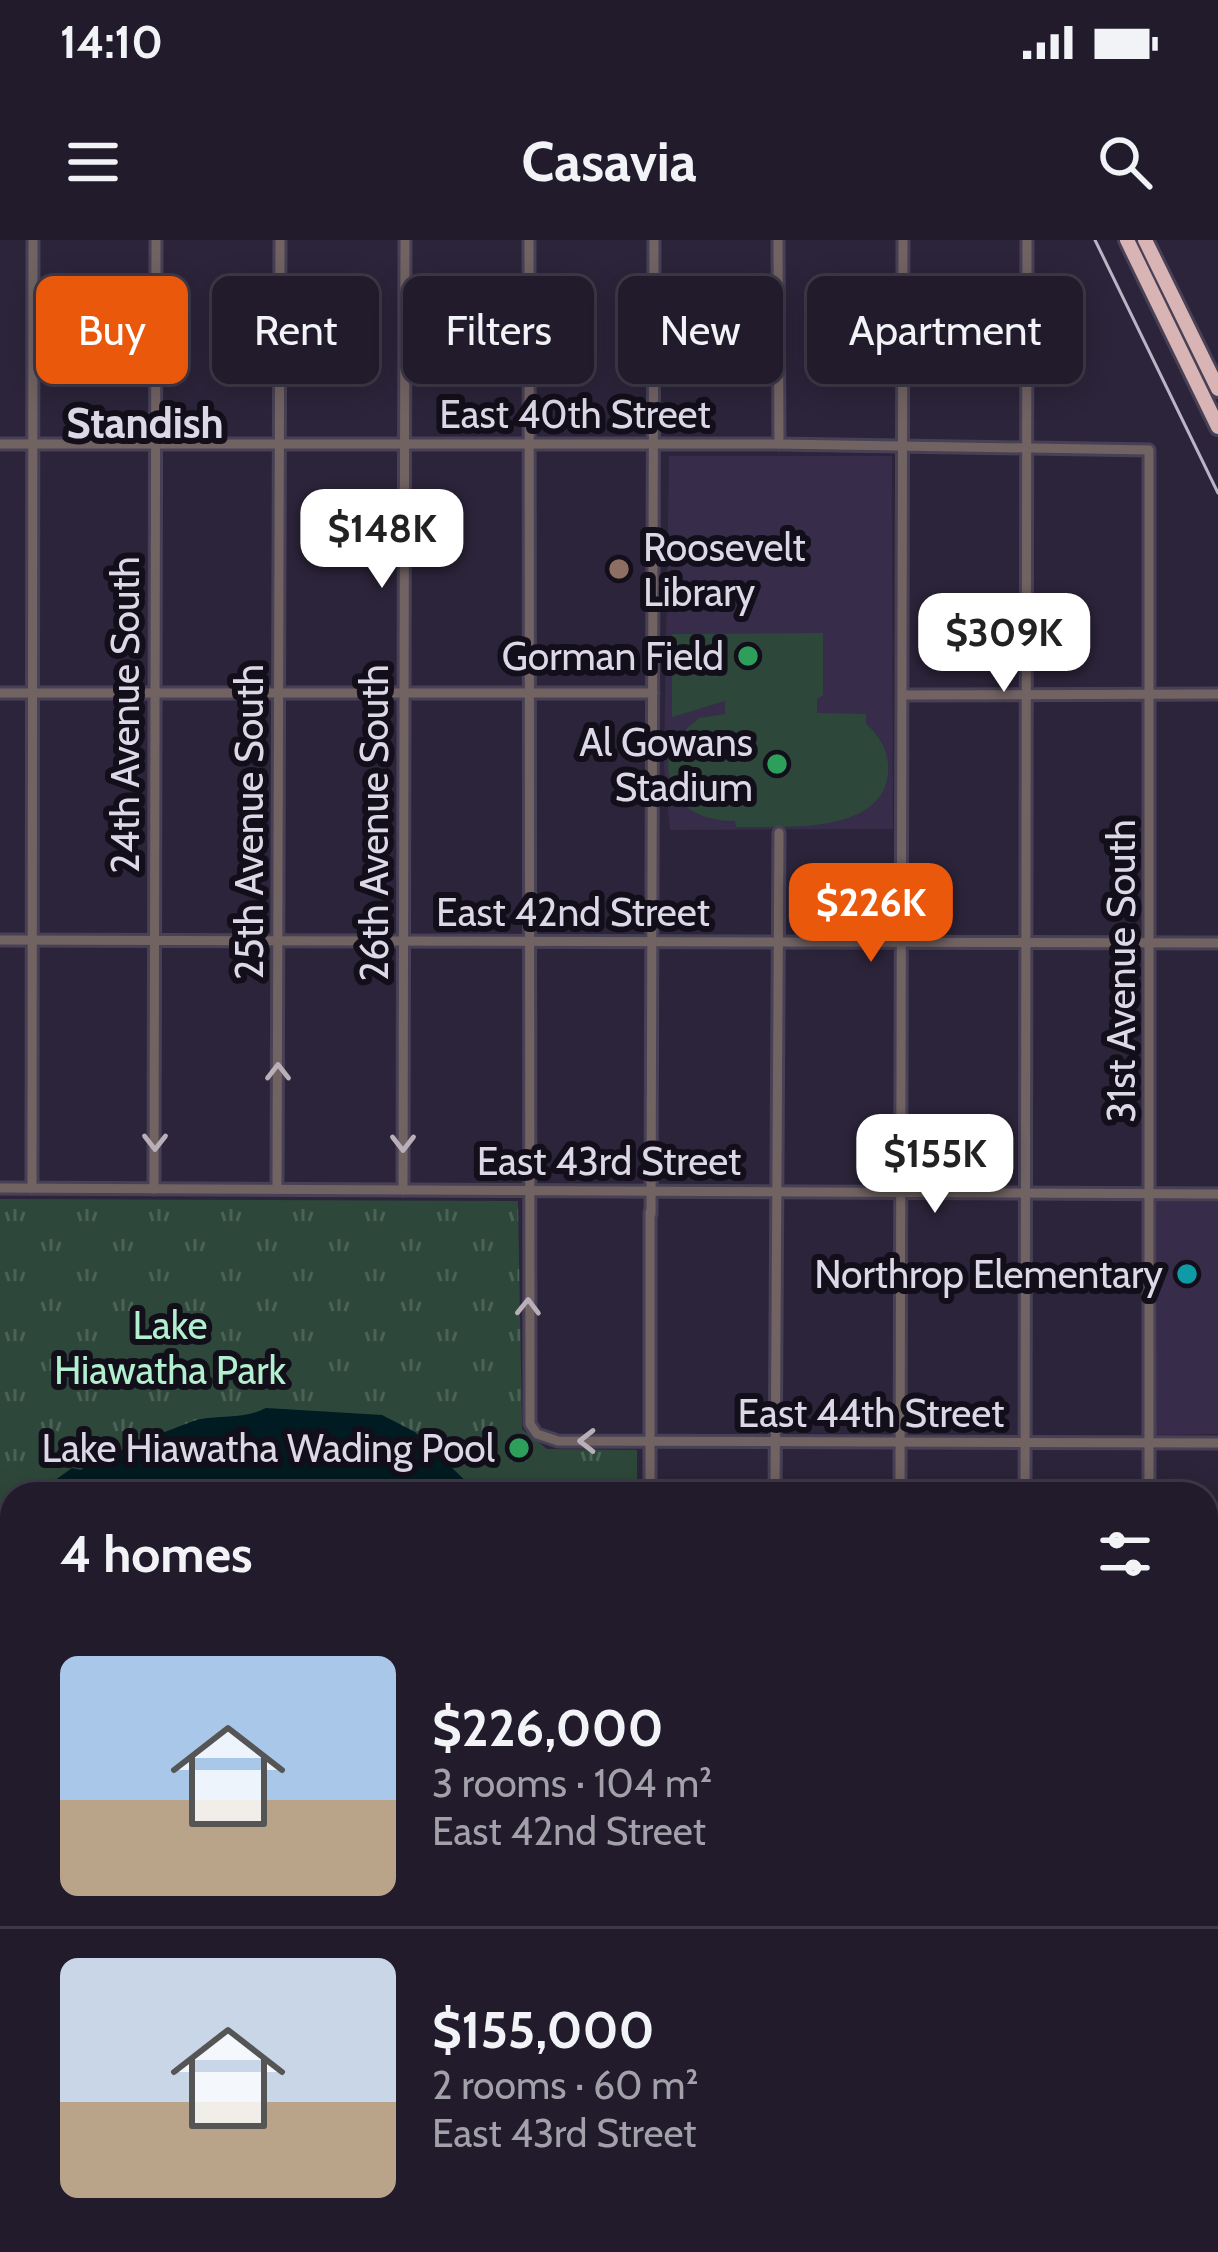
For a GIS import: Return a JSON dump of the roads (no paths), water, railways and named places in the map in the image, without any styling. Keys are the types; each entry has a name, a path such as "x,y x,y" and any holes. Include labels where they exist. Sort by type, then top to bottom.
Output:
{"highway":[{"path":"1126,240 1218,427"},
{"path":"1145,240 1218,389"}],"street":[{"path":"32,1188 33,240"},
{"name":"24th Avenue South","path":"154,1189 156,240"},
{"name":"25th Avenue South","path":"277,1189 280,240"},
{"name":"26th Avenue South","path":"403,1190 404,240"},
{"path":"529,240 530,1191"},
{"path":"650,1482 654,240"},
{"path":"778,240 778,444"},
{"path":"900,1482 903,240"},
{"path":"1025,1482 1027,240"},
{"name":"East 40th Street","path":"0,444 1027,445 1149,450"},
{"name":"31st Avenue South","path":"1149,450 1149,1482"},
{"path":"0,693 653,693"},
{"path":"903,694 1218,694"},
{"path":"775,1482 779,833"},
{"name":"East 42nd Street","path":"0,940 1218,943"},
{"name":"East 43rd Street","path":"0,1188 1218,1194"},
{"name":"East 44th Street","path":"530,1191 530,1424 546,1439 1218,1444"}],"tram line":[{"path":"1095,240 1218,493"}],"place":[{"name":"Roosevelt Library","path":"619,569"},
{"name":"Gorman Field","path":"748,656"},
{"name":"Al Gowans Stadium","path":"777,764"},
{"name":"Northrop Elementary","path":"1187,1274"},
{"name":"Lake Hiawatha Wading Pool","path":"519,1448"}],"district":[{"name":"Standish","path":"145,423"}],"park label":[{"name":"Lake Hiawatha Park","path":"170,1348"}]}
